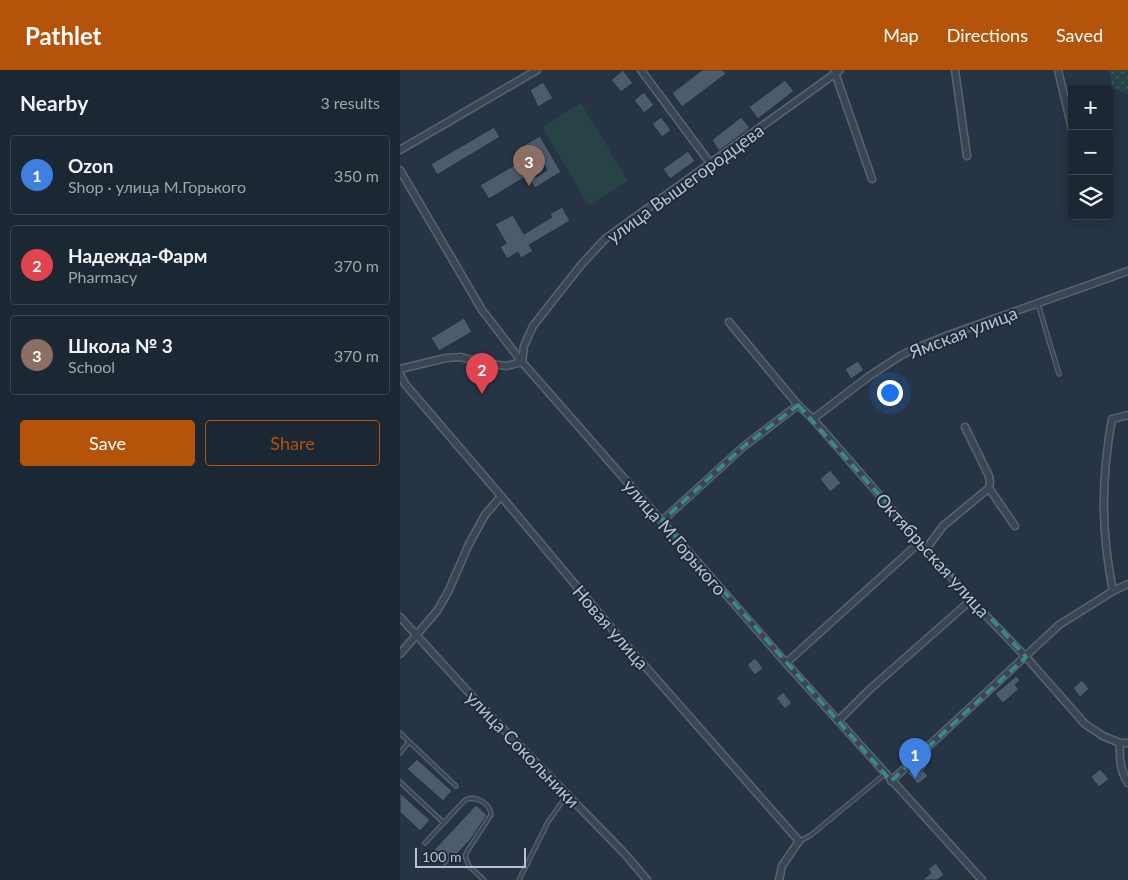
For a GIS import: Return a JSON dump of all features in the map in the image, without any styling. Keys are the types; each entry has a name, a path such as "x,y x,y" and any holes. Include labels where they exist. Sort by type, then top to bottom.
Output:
{"street":[{"path":"400,150 537,70"},
{"path":"641,70 710,163"},
{"path":"955,70 966,156"},
{"path":"1058,70 1068,112"},
{"path":"837,71 872,179"},
{"name":"улица Вышегородцева","path":"522,362 524,346 533,326 587,258 606,239 624,224 837,71"},
{"name":"улица М.Горького","path":"400,170 482,310 522,362 786,663 982,880"},
{"name":"Ямская улица","path":"813,419 868,377 900,356 946,336 1128,271"},
{"name":"Октябрьская улица","path":"729,322 798,405 813,419 971,600 1026,657 1086,724 1103,736 1120,743"},
{"path":"400,369 446,358 461,357 482,363 507,366 522,362"},
{"name":"Новая улица","path":"400,374 405,384 502,496 614,631 799,841"},
{"path":"662,521 743,447 798,405"},
{"path":"1112,591 1104,530 1103,504 1106,451 1112,419 1128,416"},
{"path":"965,427 988,476 989,488 1015,526"},
{"path":"926,549 943,526 989,488"},
{"path":"400,654 437,611 485,515 502,496"},
{"path":"786,663 920,542"},
{"path":"891,781 1059,625 1112,591 1128,584"},
{"path":"838,721 869,690 971,600"},
{"name":"улица Сокольники","path":"400,617 482,707 566,795 626,854 647,880"},
{"path":"1128,743 1120,743 1118,757 1128,783"},
{"path":"780,880 782,866 799,841"}],"lane":[{"path":"1038,304 1059,374"},
{"path":"400,733 456,786"},
{"path":"400,753 409,742"},
{"path":"799,841 811,834 885,774"},
{"path":"400,782 444,823"},
{"path":"519,880 544,828 566,795"},
{"path":"425,843 465,800 471,797 481,800 492,812 465,856 469,866 484,880"}],"highlighted area":[{"path":"798,405 1026,657 891,781 662,521 743,447"}],"green space":[{"path":"1109,70 1128,70 1128,94 1113,88"},
{"path":"581,103 628,181 589,205 542,127"}],"building":[{"path":"623,70 633,83 621,92 611,80"},
{"path":"702,70 723,70 726,74 682,107 672,93"},
{"path":"785,80 794,91 758,119 749,107"},
{"path":"543,82 553,98 538,107 530,90"},
{"path":"644,92 654,105 644,113 634,100"},
{"path":"661,117 671,130 662,137 652,124"},
{"path":"741,117 750,128 719,151 712,140"},
{"path":"494,127 500,137 437,175 431,164"},
{"path":"540,136 561,172 535,188 527,176 489,199 480,185 525,159 536,177 547,170 535,148 527,153 523,146"},
{"path":"688,151 695,161 670,179 663,169"},
{"path":"562,207 570,221 529,245 533,251 521,258 518,252 507,259 500,247 506,243 495,224 513,215 524,234 552,217 550,214"},
{"path":"464,318 472,332 439,351 431,338"},
{"path":"858,361 864,370 851,379 845,369"},
{"path":"830,470 841,483 830,492 820,479"},
{"path":"755,658 763,668 755,675 747,665"},
{"path":"1016,676 1020,680 1015,685 1019,689 1003,703 995,694"},
{"path":"1082,680 1089,689 1080,697 1073,688"},
{"path":"783,692 792,703 785,709 776,698"},
{"path":"417,759 452,791 443,801 407,769"},
{"path":"922,761 927,767 923,771 928,776 918,784 907,773"},
{"path":"1100,769 1109,779 1099,787 1091,777"},
{"path":"400,793 430,820 420,831 400,812"},
{"path":"476,805 487,815 471,839 445,867 431,853"},
{"path":"936,863 944,875 937,880 922,880 931,873 928,869"}],"place":[{"name":"Школа № 3","path":"529,186"},
{"name":"Надежда-Фарм","path":"482,394"},
{"name":"Ozon","path":"915,779"}]}
